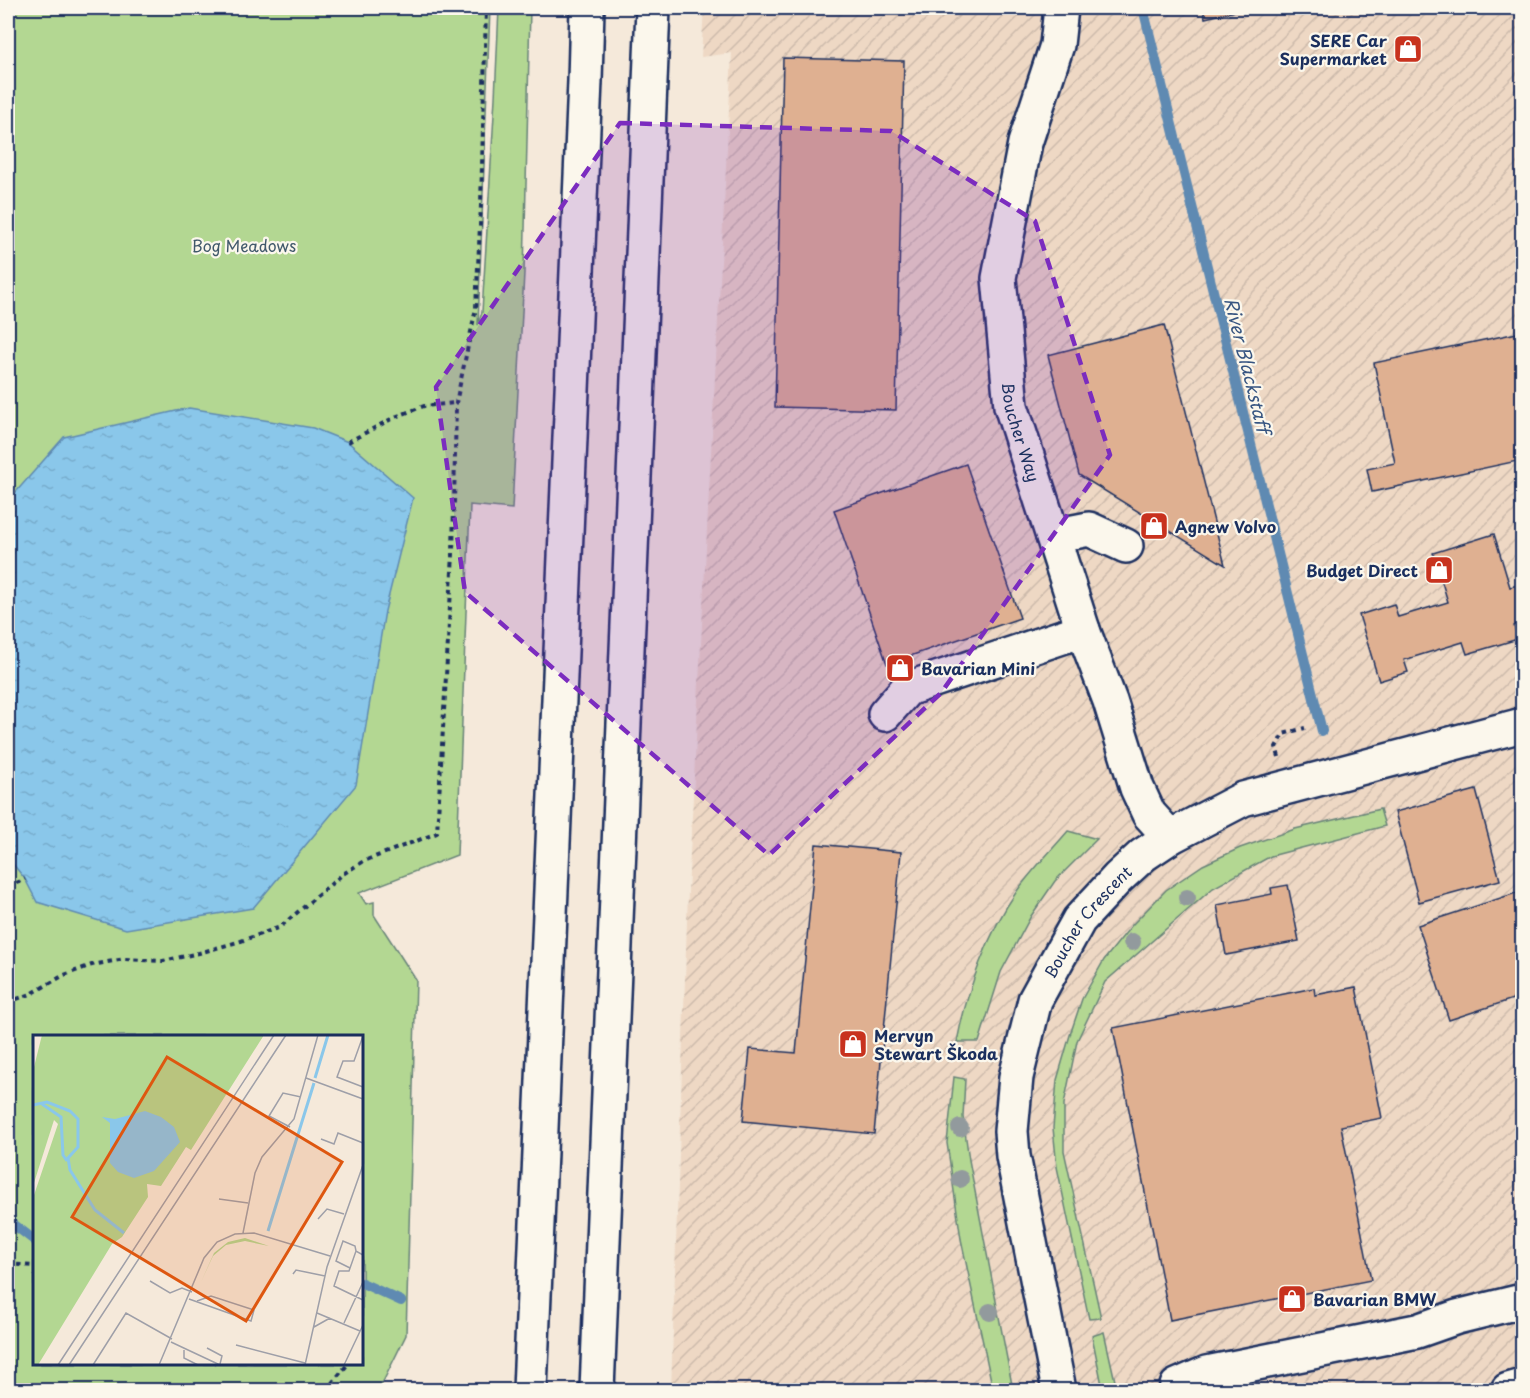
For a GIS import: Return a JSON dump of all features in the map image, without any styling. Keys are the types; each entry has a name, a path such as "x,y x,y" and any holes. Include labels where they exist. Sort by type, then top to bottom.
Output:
{"main road":[{"path":"530,1390 587,8"},
{"path":"597,1390 653,8"},
{"name":"Boucher Way","path":"1061,8 1057,45 1025,143 999,278 1011,406 1137,788 1149,813 1170,837"},
{"path":"1053,536 1089,529 1126,546"},
{"path":"885,714 907,689 1083,630"},
{"name":"Boucher Crescent","path":"1059,1390 1013,1156 1011,1131 1016,1077 1035,1000 1078,920 1143,855 1170,837 1243,800 1522,725"},
{"path":"1176,1390 1177,1386 1207,1373 1417,1331 1457,1317 1522,1301"},
{"path":"1508,1390 1522,1386"}],"path":[{"path":"8,982 10,1001 31,994 64,975 92,965 124,959 163,961 230,944 280,927 343,874 364,861 437,833 453,554 456,403 476,308 486,8"},
{"path":"348,442 395,417 424,406 456,403"},
{"path":"1283,734 1305,728"},
{"path":"8,887 26,879"},
{"path":"8,1264 33,1266"},
{"path":"326,1390 347,1365"}],"highlighted area":[{"path":"620,123 891,131 1035,221 1110,455 941,693 769,855 465,592 436,387"}],"shaded area":[{"path":"704,8 1522,8 1522,1390 671,1390 688,892 732,53 701,57"}],"green space":[{"name":"Bog Meadows","path":"8,8 490,8 478,325 482,312 499,8 530,8 524,273 512,509 470,505 457,855 359,893 366,904 374,902 374,915 416,980 406,1335 379,1390 8,1390"},
{"path":"1380,809 1385,826 1271,856 1213,888 1105,982 1077,1041 1064,1104 1064,1151 1101,1318 1089,1319 1057,1167 1053,1128 1057,1080 1070,1035 1082,999 1104,960 1132,925 1166,890 1203,865 1240,848 1295,829"},
{"path":"1068,831 1097,839 1055,881 1031,916 1001,972 979,1042 957,1042 972,984 1006,907 1035,868"},
{"path":"954,1077 965,1079 963,1117 969,1160 1013,1390 993,1390 961,1239 947,1143"},
{"path":"1104,1332 1117,1390 1103,1390 1092,1336"}],"water":[{"path":"189,408 313,428 348,442 413,498 385,611 356,785 253,908 126,929 37,902 25,879 8,858 8,501 64,437"}],"building":[{"path":"1203,8 1248,8 1205,18"},
{"path":"783,58 904,61 896,410 775,407"},
{"path":"1164,325 1225,565 1079,475 1048,355"},
{"path":"1522,332 1522,460 1372,492 1367,469 1395,463 1374,363"},
{"path":"966,464 1020,618 887,664 834,510"},
{"path":"1494,534 1510,587 1522,584 1522,624 1514,626 1518,639 1467,654 1463,642 1404,660 1408,672 1379,681 1359,615 1394,604 1398,617 1448,602 1433,553"},
{"path":"1476,790 1500,880 1419,902 1395,812"},
{"path":"816,844 901,852 874,1134 743,1121 750,1049 796,1053"},
{"path":"1288,885 1299,941 1226,955 1217,905 1272,894 1271,888"},
{"path":"1522,891 1522,996 1449,1020 1418,925"},
{"path":"1356,987 1382,1118 1341,1126 1371,1280 1170,1320 1113,1028 1314,988 1315,995"}],"waterway":[{"name":"River Blackstaff","path":"1143,8 1322,731"},
{"path":"8,1220 33,1239"},
{"path":"363,1283 401,1301"}],"place":[{"name":"SERE Car Supermarket","path":"1408,49"},
{"name":"Agnew Volvo","path":"1154,526"},
{"name":"Budget Direct","path":"1439,570"},
{"name":"Bavarian Mini","path":"900,668"},
{"name":"Mervyn Stewart Škoda","path":"853,1044"},
{"name":"Bavarian BMW","path":"1292,1299"}]}
